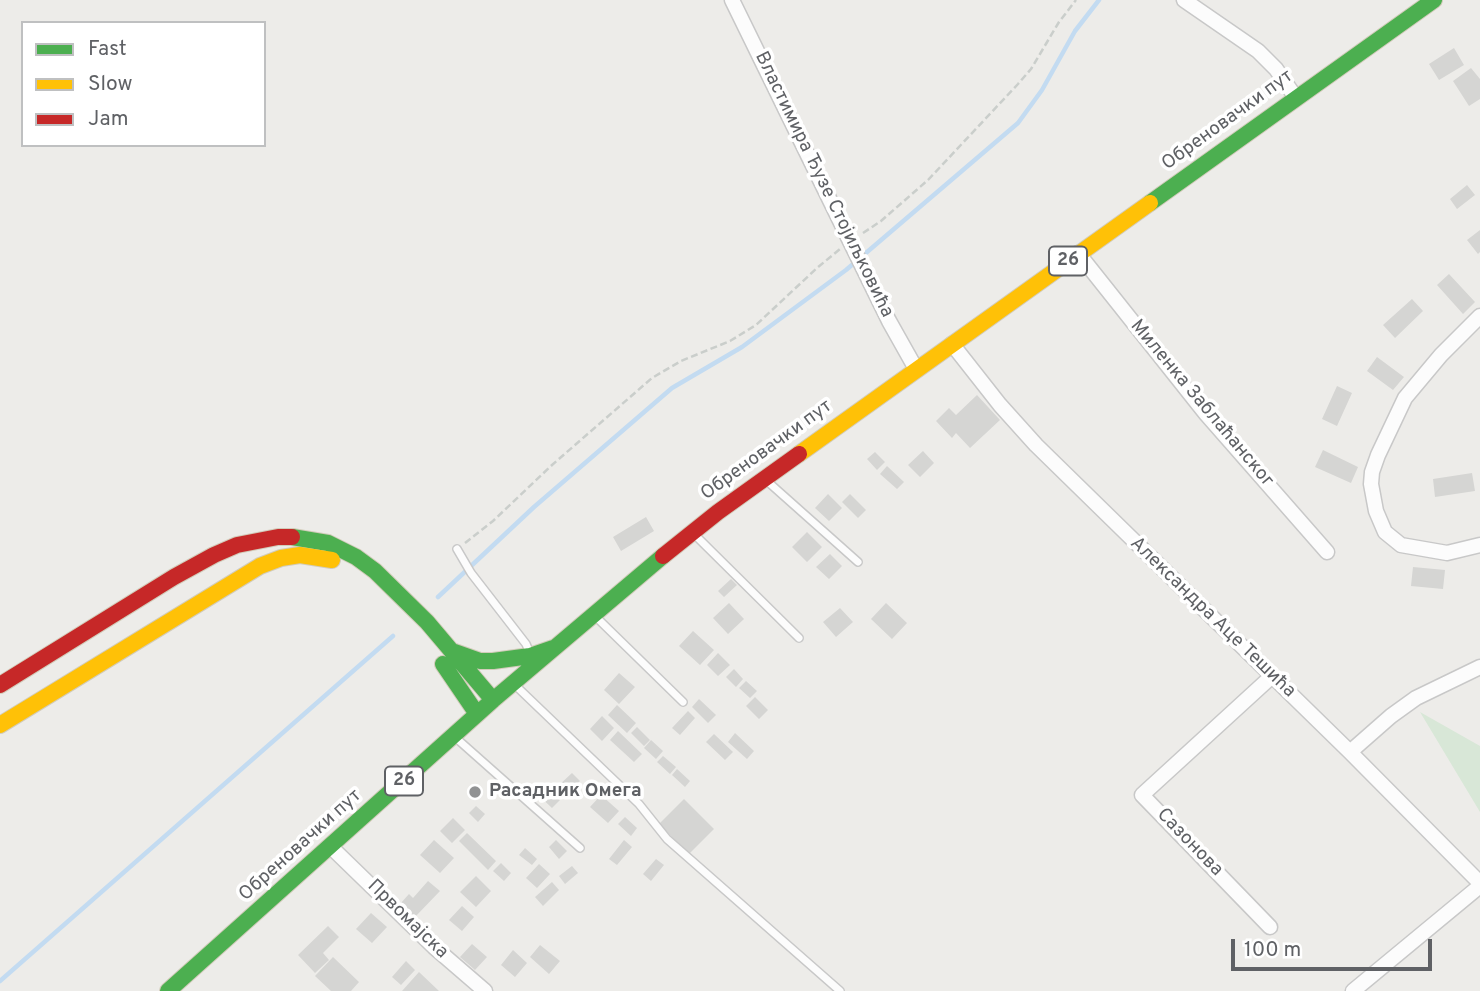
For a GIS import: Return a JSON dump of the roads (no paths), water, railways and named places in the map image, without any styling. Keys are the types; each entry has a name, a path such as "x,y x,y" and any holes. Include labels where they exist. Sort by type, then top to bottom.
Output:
{"main road":[{"name":"Обреновачки пут","path":"168,991 477,714 692,533 764,478 1434,0"},
{"path":"0,685 204,561 237,545 278,537 328,543 356,557 392,586 452,651 493,701"},
{"path":"0,725 242,576 281,558 300,555 340,562 377,587 436,654 477,714"},
{"path":"452,651 481,661 505,661 553,648"}],"street":[{"name":"Властимира Ђузе Стојиљковића","path":"732,0 864,271 916,369"},
{"path":"1184,0 1229,30 1268,61 1296,99"},
{"name":"Миленка Заблаћанског","path":"1078,253 1206,414 1327,552"},
{"path":"1480,316 1441,355 1405,398 1378,455 1371,484 1376,511 1385,532 1401,544 1447,553 1480,545"},
{"name":"Александра Аце Тешића","path":"952,344 1000,405 1036,445 1350,752 1480,885"},
{"path":"1350,752 1416,698 1480,667"},
{"name":"Сазонова","path":"1270,927 1142,795 1271,677"},
{"name":"Првомајска","path":"331,847 434,947 485,991"},
{"path":"1353,991 1480,885"}],"lane":[{"path":"764,478 858,562"},
{"path":"692,533 799,638"},
{"path":"457,549 471,573 526,644 530,656"},
{"path":"593,614 684,702"},
{"path":"513,683 639,804 667,839 840,991"},
{"path":"453,735 580,848"}],"waterway":[{"path":"438,597 534,507 672,388 742,347 846,270 1018,123 1042,90 1075,31 1099,0"},
{"path":"0,981 393,636"}],"place":[{"name":"Расадник Омега","path":"475,792"}]}
